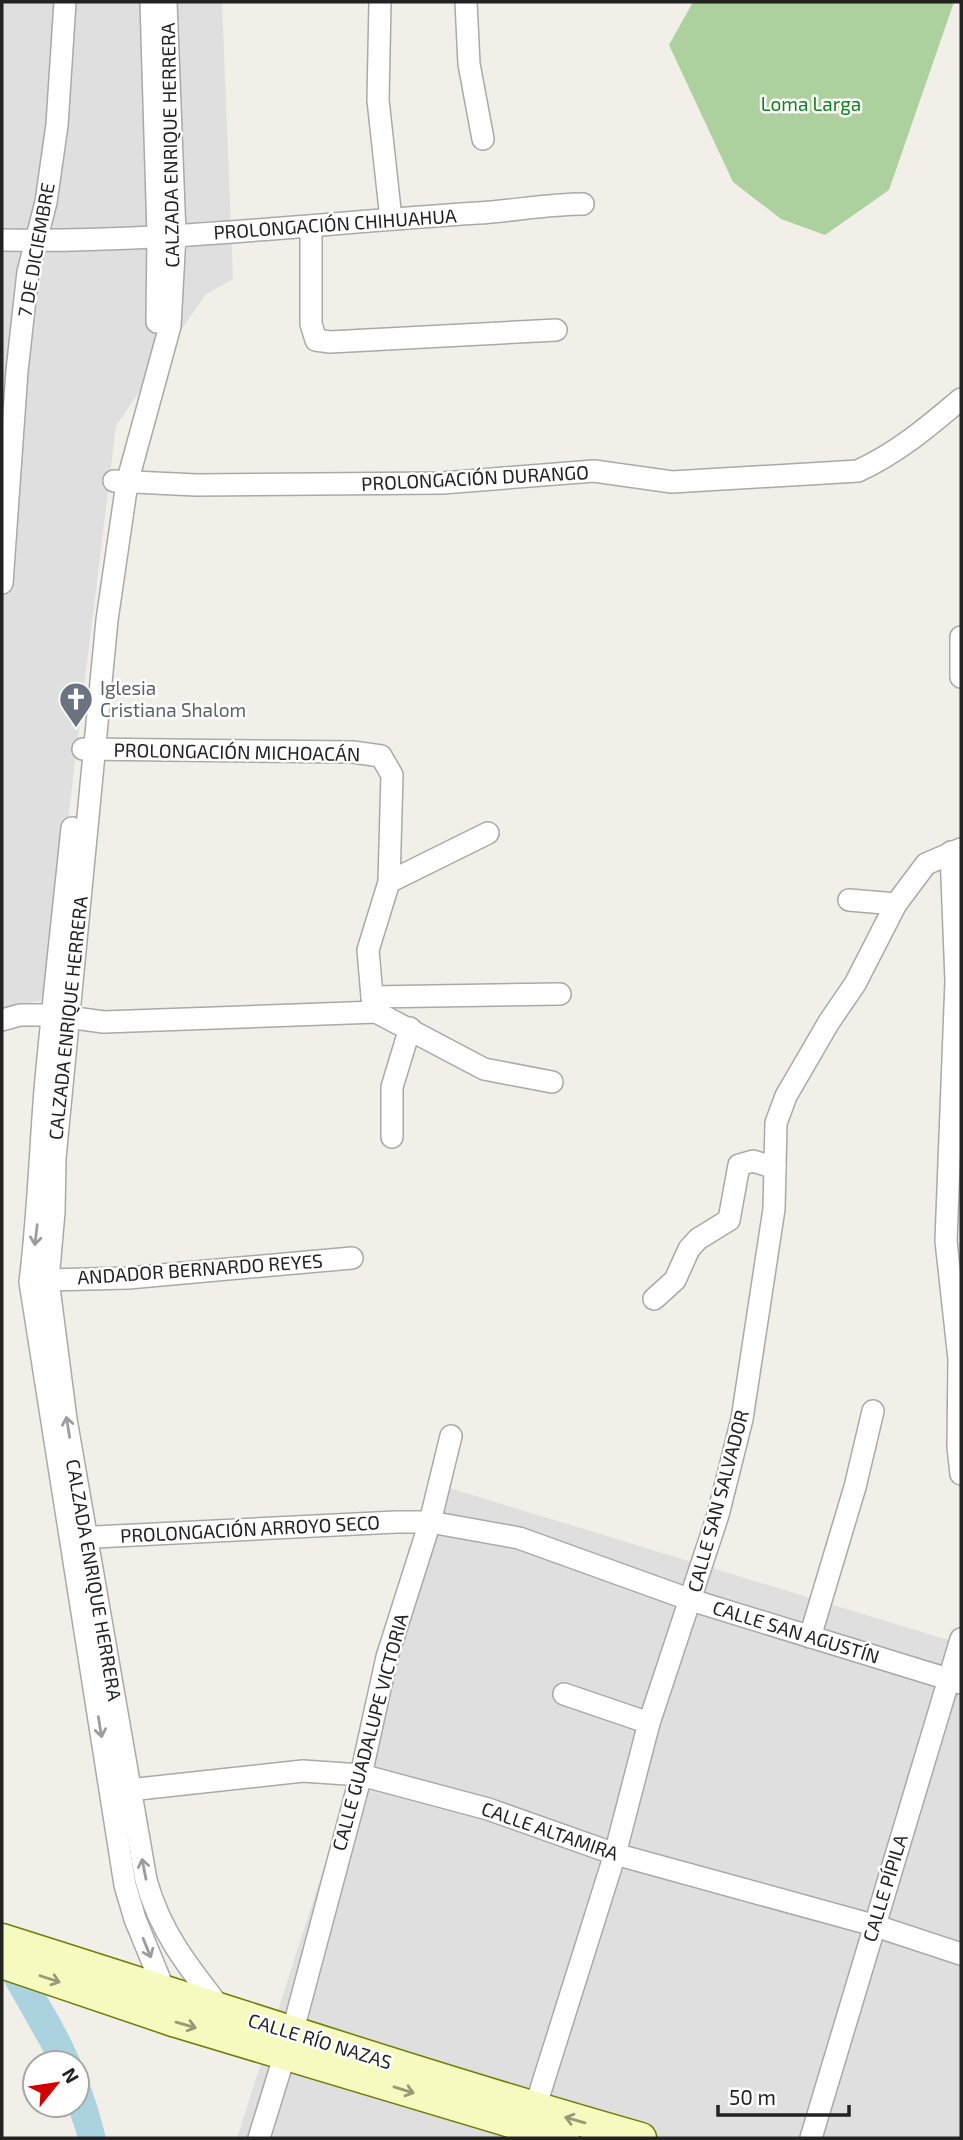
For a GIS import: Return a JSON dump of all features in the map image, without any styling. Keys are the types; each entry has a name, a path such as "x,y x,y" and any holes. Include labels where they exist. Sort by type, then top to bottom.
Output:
{"street":[{"name":"7 DE DICIEMBRE","path":"2,583 17,371 34,241 46,202 57,125 65,2"},
{"name":"CALZADA ENRIQUE HERRERA","path":"151,2 167,235"},
{"name":"CALZADA ENRIQUE HERRERA","path":"166,2 170,326 120,482 107,621 88,750 61,1017 40,1155 39,1208 30,1282 78,1538 155,1913 172,1946 223,2012"},
{"path":"380,2 378,100 391,219"},
{"path":"466,2 469,64 483,139"},
{"name":"PROLONGACIÓN CHIHUAHUA","path":"2,240 167,235 518,210 545,204 583,204"},
{"path":"311,226 311,324 316,340 322,342 556,330"},
{"name":"PROLONGACIÓN DURANGO","path":"120,482 442,483 594,471 672,482 858,471 884,460 961,399"},
{"path":"960,637 961,677"},
{"name":"PROLONGACIÓN MICHOACÁN","path":"88,750 353,752 381,756 389,765 392,775 389,882"},
{"path":"488,833 389,882 368,950 374,1004 410,1028 484,1069 552,1082"},
{"path":"956,851 954,1238 959,1359 958,1447 961,1474"},
{"name":"CALLE SAN SALVADOR","path":"533,2125 615,1854 649,1723 718,1515 742,1419 774,1209 776,1123 786,1096 829,1022 855,984 896,904 926,864 956,851"},
{"path":"849,901 896,904"},
{"path":"2,1020 20,1015 104,1022 560,994"},
{"name":"CALZADA ENRIQUE HERRERA","path":"61,1017 54,1212 48,1280 78,1538 125,1885 135,1919 165,1992"},
{"path":"392,1136 393,1087 400,1055 410,1028"},
{"path":"661,1292 682,1270 689,1249 698,1239 729,1220 739,1165 753,1161 775,1168"},
{"name":"ANDADOR BERNARDO REYES","path":"48,1280 128,1278 352,1258"},
{"path":"810,1637 855,1487 873,1411"},
{"name":"CALLE GUADALUPE VICTORIA","path":"259,2138 289,2042 361,1775 387,1657 430,1522 451,1436"},
{"name":"PROLONGACIÓN ARROYO SECO","path":"78,1538 430,1522"},
{"name":"CALLE SAN AGUSTÍN","path":"430,1522 519,1538 691,1601 955,1680"},
{"name":"CALLE PÍPILA","path":"811,2138 873,1925 955,1680 961,1639"},
{"path":"564,1694 649,1723"},
{"name":"CALLE ALTAMIRA","path":"129,1790 303,1771 361,1775 488,1809 615,1854 873,1925 961,1954"},
{"name":"CALLE RÍO NAZAS","path":"2,1939 97,1982 289,2042 564,2138"},
{"name":"CALLE RÍO NAZAS","path":"2,1963 165,1992 223,2012 289,2042"},
{"name":"CALLE RÍO NAZAS","path":"533,2125 641,2138"}],"shaded area":[{"path":"2,2 222,2 233,279 205,295 116,426 46,1000 2,1008"},
{"path":"446,1487 961,1644 961,2138 237,2138"}],"green space":[{"name":"Loma Larga","path":"693,2 954,2 889,190 825,235 781,219 733,182 669,45"}],"water":[{"path":"2,1926 50,2002 75,2049 42,2049 2,1978"},
{"path":"91,2088 106,2138 78,2138 72,2119 91,2119"}],"place":[{"name":"Iglesia Cristiana Shalom","path":"76,729"}]}
